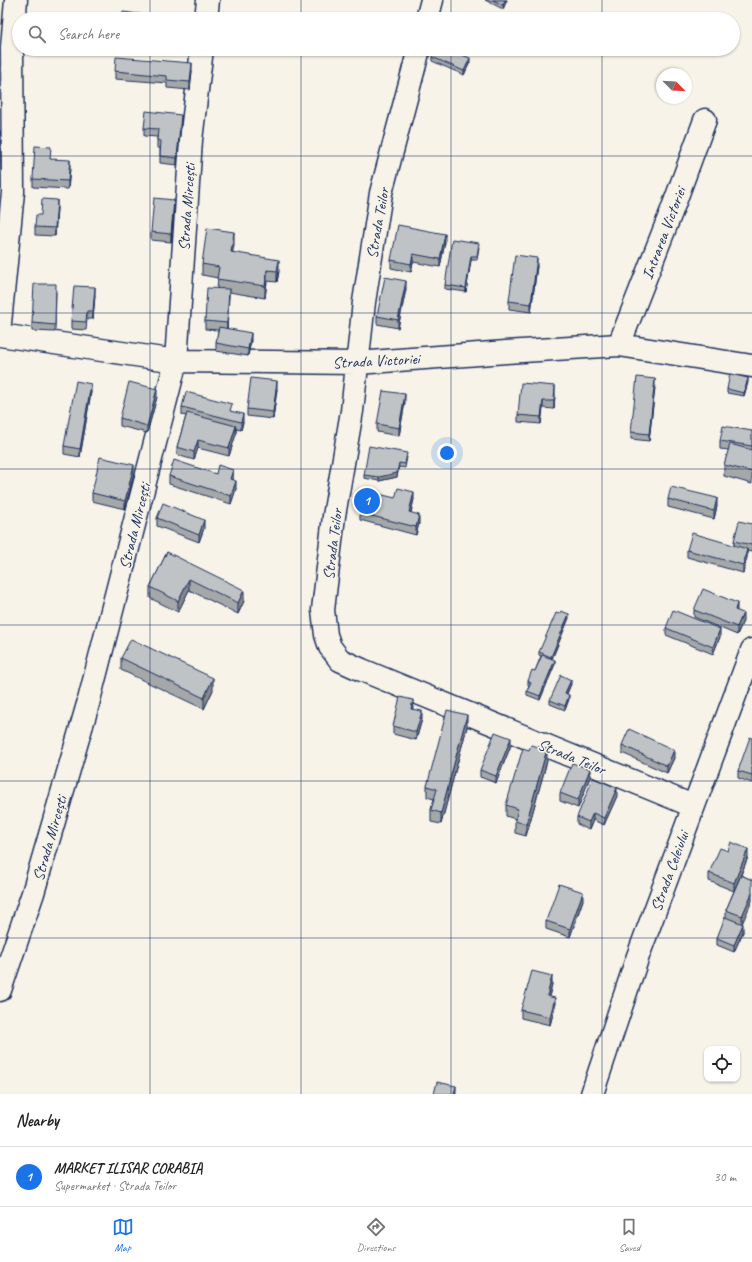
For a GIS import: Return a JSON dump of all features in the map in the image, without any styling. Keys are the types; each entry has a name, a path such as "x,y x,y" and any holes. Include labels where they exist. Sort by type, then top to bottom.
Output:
{"street":[{"path":"15,12 16,0"},
{"path":"207,12 208,0"},
{"path":"429,12 432,0"},
{"path":"0,323 12,192 12,56"},
{"name":"Strada Mircești","path":"0,990 33,893 88,704 176,360 191,140 201,56"},
{"name":"Strada Teilor","path":"417,56 381,194 365,294 352,411 334,516 323,610 326,635 330,648 340,660 362,670 693,806"},
{"name":"Intrarea Victoriei","path":"619,345 672,210 705,120"},
{"name":"Strada Victoriei","path":"0,335 176,360 357,363 619,345 752,366"},
{"name":"Strada Celeiului","path":"592,1094 638,956 752,650"}],"building":[{"path":"493,0 505,0 503,5"},
{"path":"465,56 470,58 464,71 432,57"},
{"path":"116,57 192,63 190,82 167,80 167,76 115,71"},
{"path":"146,111 181,115 177,158 160,156 161,141 157,140 158,129 144,128"},
{"path":"0,130 1,162 0,162"},
{"path":"35,146 51,147 50,159 70,160 68,181 33,179"},
{"path":"154,198 174,200 171,234 151,232"},
{"path":"42,199 57,200 55,228 35,227 36,215 41,215"},
{"path":"398,225 445,234 440,259 413,254 411,264 391,260"},
{"path":"207,228 234,232 231,252 279,260 277,271 267,270 265,286 217,279 219,267 202,264"},
{"path":"452,239 479,243 477,256 471,256 466,288 445,285"},
{"path":"515,255 537,258 531,304 509,301"},
{"path":"385,277 406,281 398,320 377,316"},
{"path":"34,284 56,284 55,325 32,323"},
{"path":"74,286 95,287 93,311 87,311 86,322 71,321"},
{"path":"207,288 229,289 227,323 205,321"},
{"path":"219,327 251,333 248,349 216,343"},
{"path":"730,374 748,378 744,393 727,389"},
{"path":"637,377 655,379 649,434 631,432"},
{"path":"251,378 277,381 273,412 247,409"},
{"path":"76,381 91,384 80,449 64,446"},
{"path":"129,382 157,389 147,426 120,418"},
{"path":"521,383 555,386 554,401 543,401 541,417 518,415"},
{"path":"383,391 405,394 399,428 377,424"},
{"path":"186,392 232,404 230,411 243,414 241,422 182,407"},
{"path":"187,413 236,426 229,448 198,440 194,452 177,447"},
{"path":"723,426 752,431 752,446 720,441"},
{"path":"730,444 752,450 752,472 724,465"},
{"path":"369,446 407,453 405,464 399,463 397,473 379,477 364,475"},
{"path":"100,457 134,465 125,501 92,493"},
{"path":"174,460 216,474 218,465 233,470 230,479 236,481 231,496 169,476"},
{"path":"671,487 717,498 714,511 668,499"},
{"path":"398,488 414,492 409,512 419,515 416,527 360,513 364,497 373,500 375,493 395,498"},
{"path":"163,503 204,520 199,535 157,518"},
{"path":"739,521 752,524 752,545 734,541"},
{"path":"692,533 747,549 743,565 687,550"},
{"path":"167,552 244,590 238,603 189,579 178,601 150,587"},
{"path":"703,589 737,603 735,610 743,613 737,627 694,610"},
{"path":"673,610 720,629 713,647 666,628"},
{"path":"561,611 569,614 551,657 539,652 556,613 559,614"},
{"path":"131,639 213,678 204,698 121,658"},
{"path":"542,655 555,660 540,696 527,691 531,683 528,681 532,670 535,671"},
{"path":"561,675 571,680 565,693 569,695 565,706 550,700"},
{"path":"400,697 413,700 411,709 422,711 416,732 393,726"},
{"path":"447,710 467,715 441,813 431,810 437,789 427,786"},
{"path":"629,729 674,750 667,766 622,745"},
{"path":"495,732 511,738 496,776 480,770"},
{"path":"750,737 752,738 752,775 738,771"},
{"path":"531,745 547,749 526,824 515,821 518,809 506,805 523,748 529,750"},
{"path":"572,763 590,769 578,800 560,793"},
{"path":"593,778 617,788 604,818 593,813 589,822 577,817"},
{"path":"731,842 748,849 734,883 709,873 720,848 728,851"},
{"path":"741,875 752,880 752,893 742,916 726,910"},
{"path":"559,884 583,892 570,929 546,921"},
{"path":"725,917 743,924 734,945 717,938"},
{"path":"532,971 552,976 547,996 555,998 550,1017 521,1010"},
{"path":"437,1082 456,1086 454,1094 434,1094"}],"place":[{"name":"MARKET ILISAR CORABIA","path":"367,501"}]}
